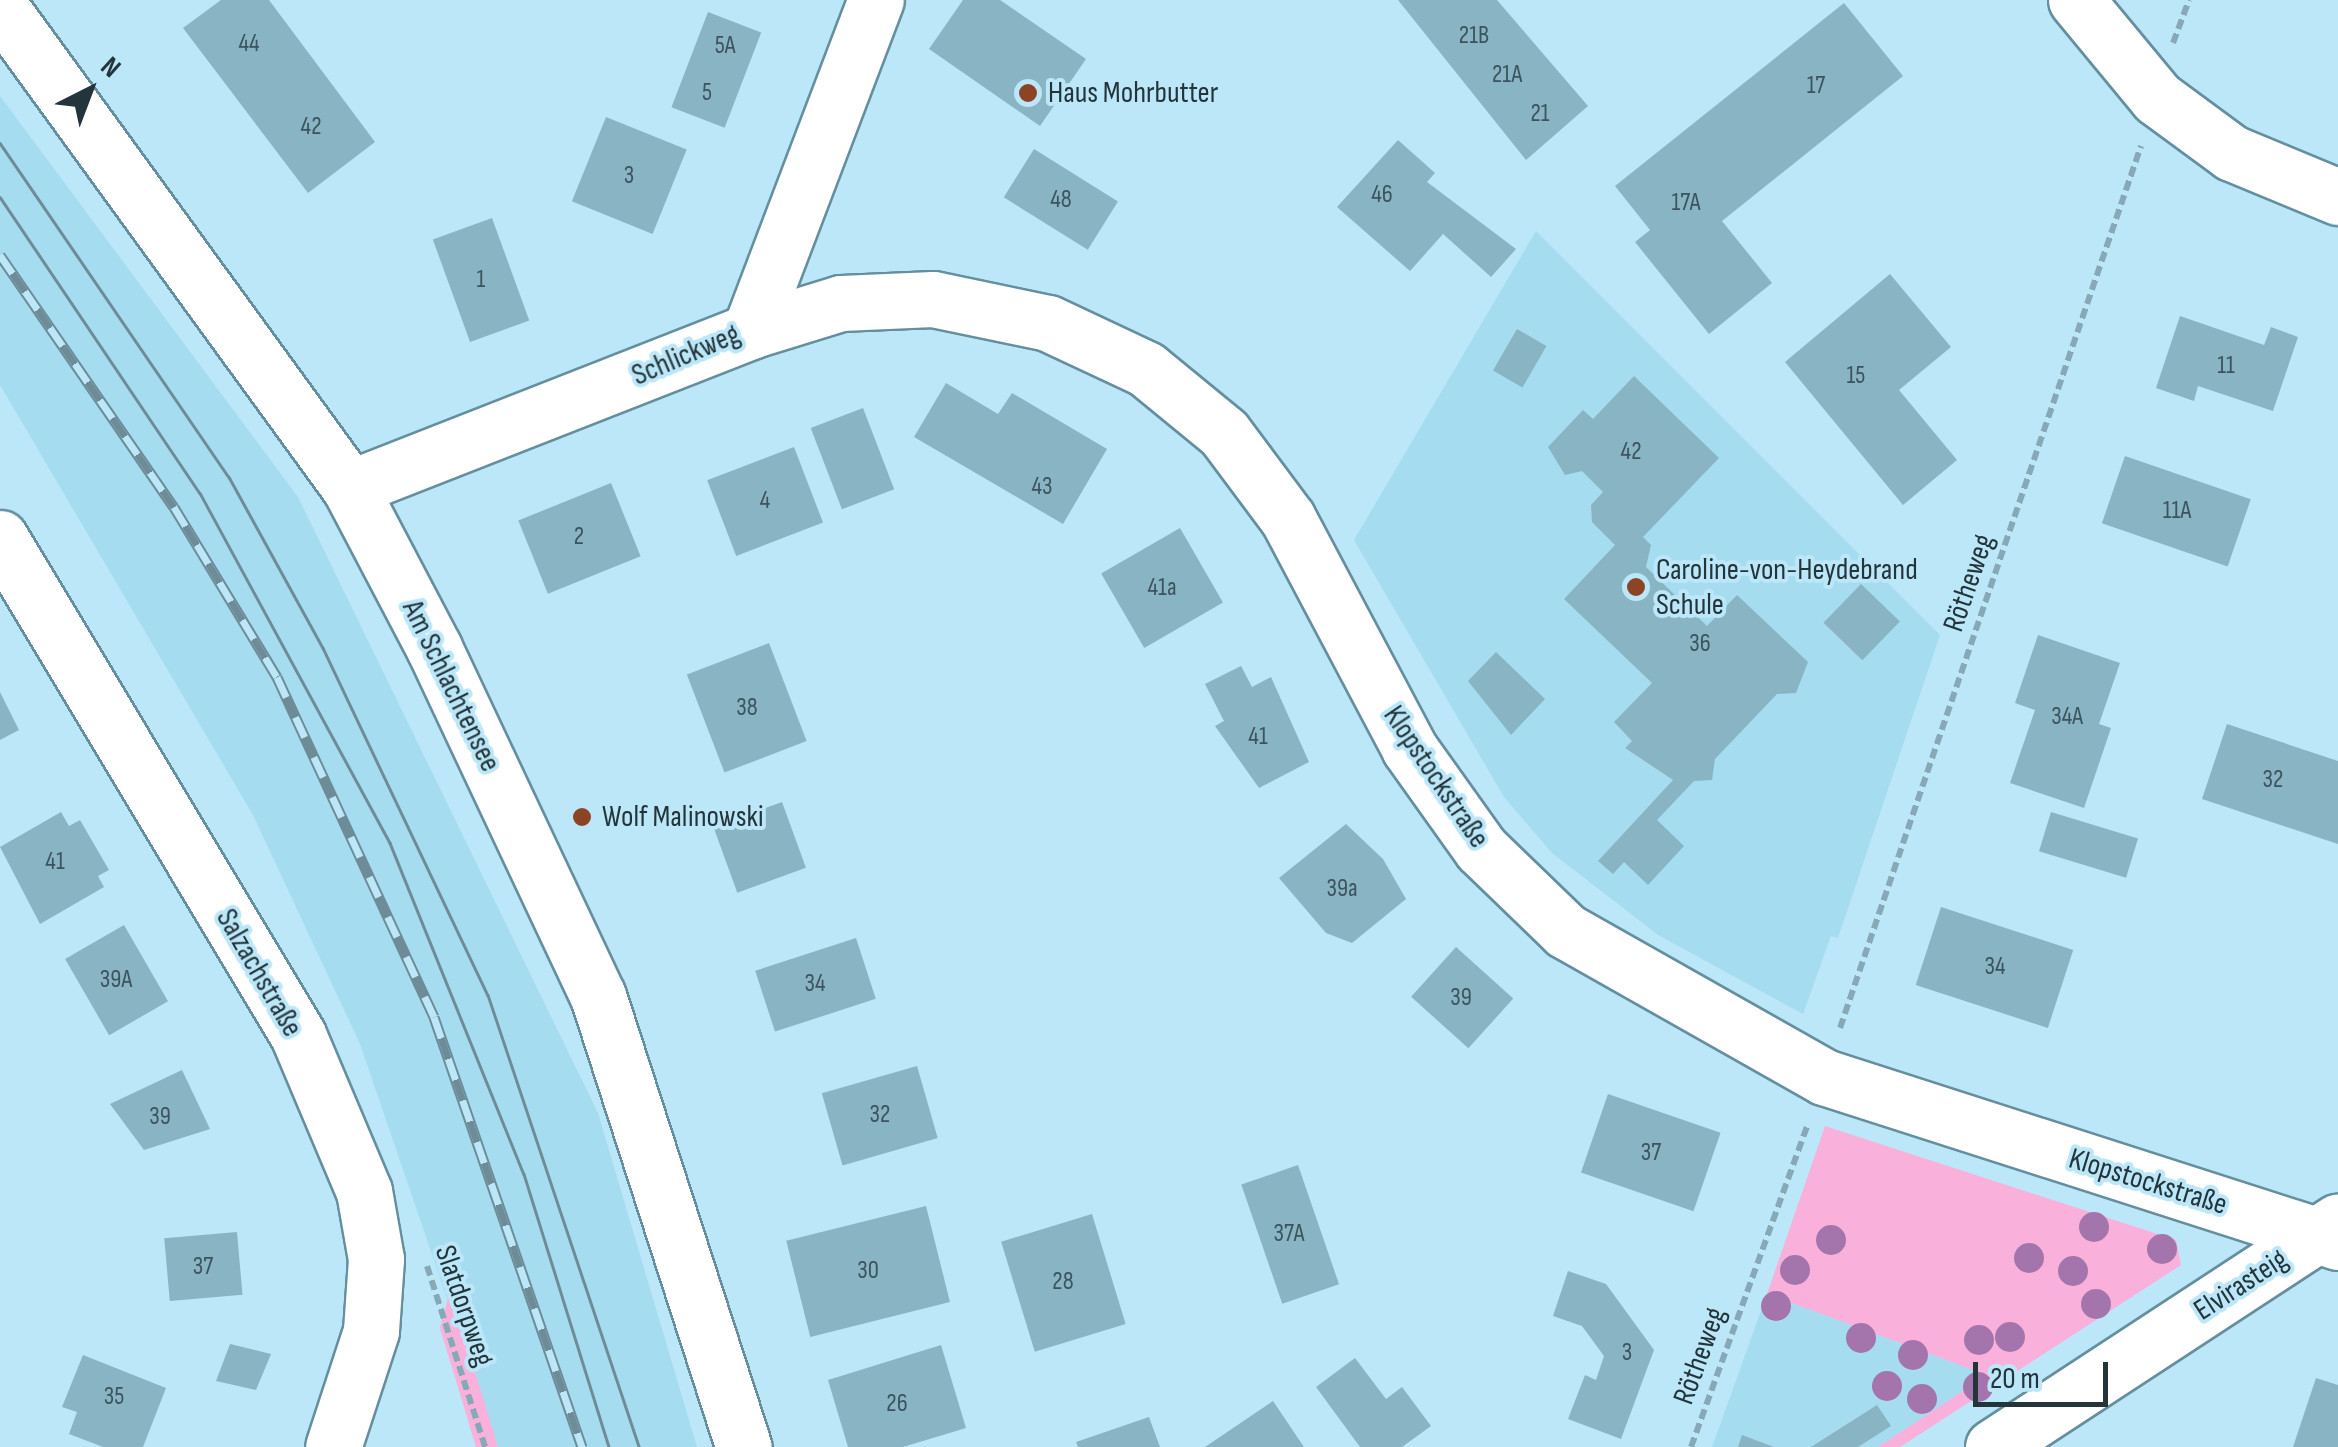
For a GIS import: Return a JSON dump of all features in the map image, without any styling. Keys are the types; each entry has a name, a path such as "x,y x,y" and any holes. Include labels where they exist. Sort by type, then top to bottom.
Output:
{"street":[{"name":"Schlickweg","path":"350,488 750,331 876,0"},
{"path":"2076,0 2156,98 2232,153 2338,196"},
{"name":"Am Schlachtensee","path":"0,7 350,488 598,996 744,1447"},
{"name":"Klopstockstraße","path":"750,331 840,302 934,299 1048,323 1146,369 1224,433 1288,519 1409,748 1481,849 1566,931 1824,1077 2331,1233"},
{"name":"Salzachstraße","path":"0,538 298,1035 364,1191 376,1259 372,1331 333,1447"},
{"name":"Elvirasteig","path":"1994,1447 2331,1233"}],"path":[{"path":"2169,54 2189,0"},
{"name":"Rötheweg","path":"1834,1044 2144,137"},
{"name":"Rötheweg","path":"1691,1447 1813,1112"},
{"name":"Slatdorpweg","path":"422,1253 485,1447"}],"shaded area":[{"path":"0,96 298,497 598,1113 697,1447 498,1447 360,1044 253,815 0,385"},
{"name":"Caroline-von-Heydebrand Schule","path":"1536,231 1940,635 1838,938 1831,936 1803,1014 1658,935 1552,853 1504,797 1354,540"},
{"path":"1825,1126 2176,1240 2181,1265 1900,1447 1878,1447 1987,1375 1767,1294"},
{"path":"450,1291 498,1447 476,1447 440,1328"},
{"path":"1767,1294 1988,1375 1878,1447 1712,1447"}],"building":[{"path":"221,0 269,0 375,142 308,193 183,28"},
{"name":"Haus Mohrbutter","path":"963,0 1000,0 1086,59 1040,126 929,49"},
{"path":"1398,0 1497,0 1588,106 1526,160"},
{"path":"1844,3 1903,76 1722,221 1772,283 1709,334 1635,242 1650,230 1615,186"},
{"path":"708,12 761,32 725,128 671,107"},
{"path":"606,117 687,150 653,234 572,201"},
{"path":"1398,140 1435,173 1427,182 1516,249 1491,277 1443,234 1410,271 1337,207"},
{"path":"1034,149 1118,201 1088,250 1004,197"},
{"path":"492,218 529,320 470,342 433,240"},
{"path":"1890,274 1951,347 1899,390 1957,460 1903,505 1785,362"},
{"path":"2180,316 2264,345 2271,327 2298,337 2273,411 2198,386 2194,401 2156,388"},
{"path":"1517,329 1546,346 1522,388 1493,371"},
{"path":"1634,376 1719,458 1643,537 1651,545 1646,567 1707,626 1737,595 1808,662 1796,693 1777,694 1715,759 1712,780 1694,781 1657,820 1684,846 1648,885 1624,862 1613,874 1598,861 1673,780 1625,748 1632,741 1614,722 1652,683 1564,599 1615,545 1592,522 1591,505 1603,492 1582,471 1565,475 1548,447 1583,410 1593,419"},
{"path":"946,383 998,414 1012,393 1107,449 1063,524 914,437"},
{"path":"863,408 894,489 842,509 811,428"},
{"path":"794,447 823,523 736,556 707,480"},
{"path":"2125,456 2251,499 2228,566 2102,523"},
{"path":"611,483 641,556 548,594 518,520"},
{"path":"1180,528 1223,602 1144,648 1101,574"},
{"path":"1861,584 1900,622 1862,660 1823,623"},
{"path":"2038,635 2120,663 2099,724 2111,728 2084,808 2010,783 2035,710 2015,703"},
{"path":"769,643 807,741 724,773 687,675"},
{"path":"1496,652 1545,699 1511,735 1468,681"},
{"path":"1241,666 1252,687 1271,677 1309,762 1259,788 1215,726 1224,721 1205,684"},
{"path":"0,692 19,730 0,740"},
{"path":"2227,724 2338,761 2338,844 2202,799"},
{"path":"782,802 806,868 737,893 713,827"},
{"path":"61,812 69,826 80,820 109,870 98,876 104,887 40,924 0,847"},
{"path":"2051,812 2138,839 2126,878 2039,851"},
{"path":"1346,824 1383,859 1406,899 1352,943 1326,933 1279,878"},
{"path":"1941,907 2073,950 2048,1028 1916,985"},
{"path":"124,925 168,1001 109,1035 65,959"},
{"path":"856,938 876,999 775,1032 755,971"},
{"path":"1456,947 1513,999 1468,1048 1411,997"},
{"path":"917,1066 938,1138 843,1165 822,1093"},
{"path":"182,1070 210,1129 144,1150 110,1104"},
{"path":"1608,1094 1721,1133 1693,1211 1581,1172"},
{"path":"1298,1165 1339,1284 1282,1304 1241,1185"},
{"path":"926,1206 950,1302 810,1337 786,1241"},
{"path":"1092,1214 1126,1324 1035,1352 1001,1242"},
{"path":"237,1232 242,1295 170,1301 164,1238"},
{"path":"1568,1271 1606,1284 1654,1350 1621,1439 1568,1419 1585,1375 1596,1380 1604,1356 1582,1326 1553,1316"},
{"path":"230,1344 271,1354 256,1390 216,1381"},
{"path":"941,1345 966,1428 903,1447 848,1447 828,1380"},
{"path":"83,1355 166,1388 143,1447 103,1447 69,1434 77,1412 62,1407"},
{"path":"1355,1358 1386,1399 1402,1387 1431,1426 1402,1447 1360,1447 1316,1387"},
{"path":"2316,1378 2338,1385 2338,1447 2293,1447"},
{"path":"1273,1401 1304,1447 1205,1447"},
{"path":"1877,1405 1891,1426 1858,1447 1811,1447"},
{"path":"1149,1417 1160,1447 1078,1447 1076,1442"},
{"path":"1742,1435 1774,1447 1738,1447"}],"tram line":[{"path":"0,143 229,477 323,648 488,995 639,1447"},
{"path":"0,197 200,493 390,843 524,1174 609,1447"}],"railway":[{"path":"0,255 174,507 277,677 434,1017 582,1447"}],"place":[{"name":"Haus Mohrbutter","path":"1028,93"},
{"name":"Caroline-von-Heydebrand Schule","path":"1636,587"},
{"name":"Wolf Malinowski","path":"582,817"}]}
